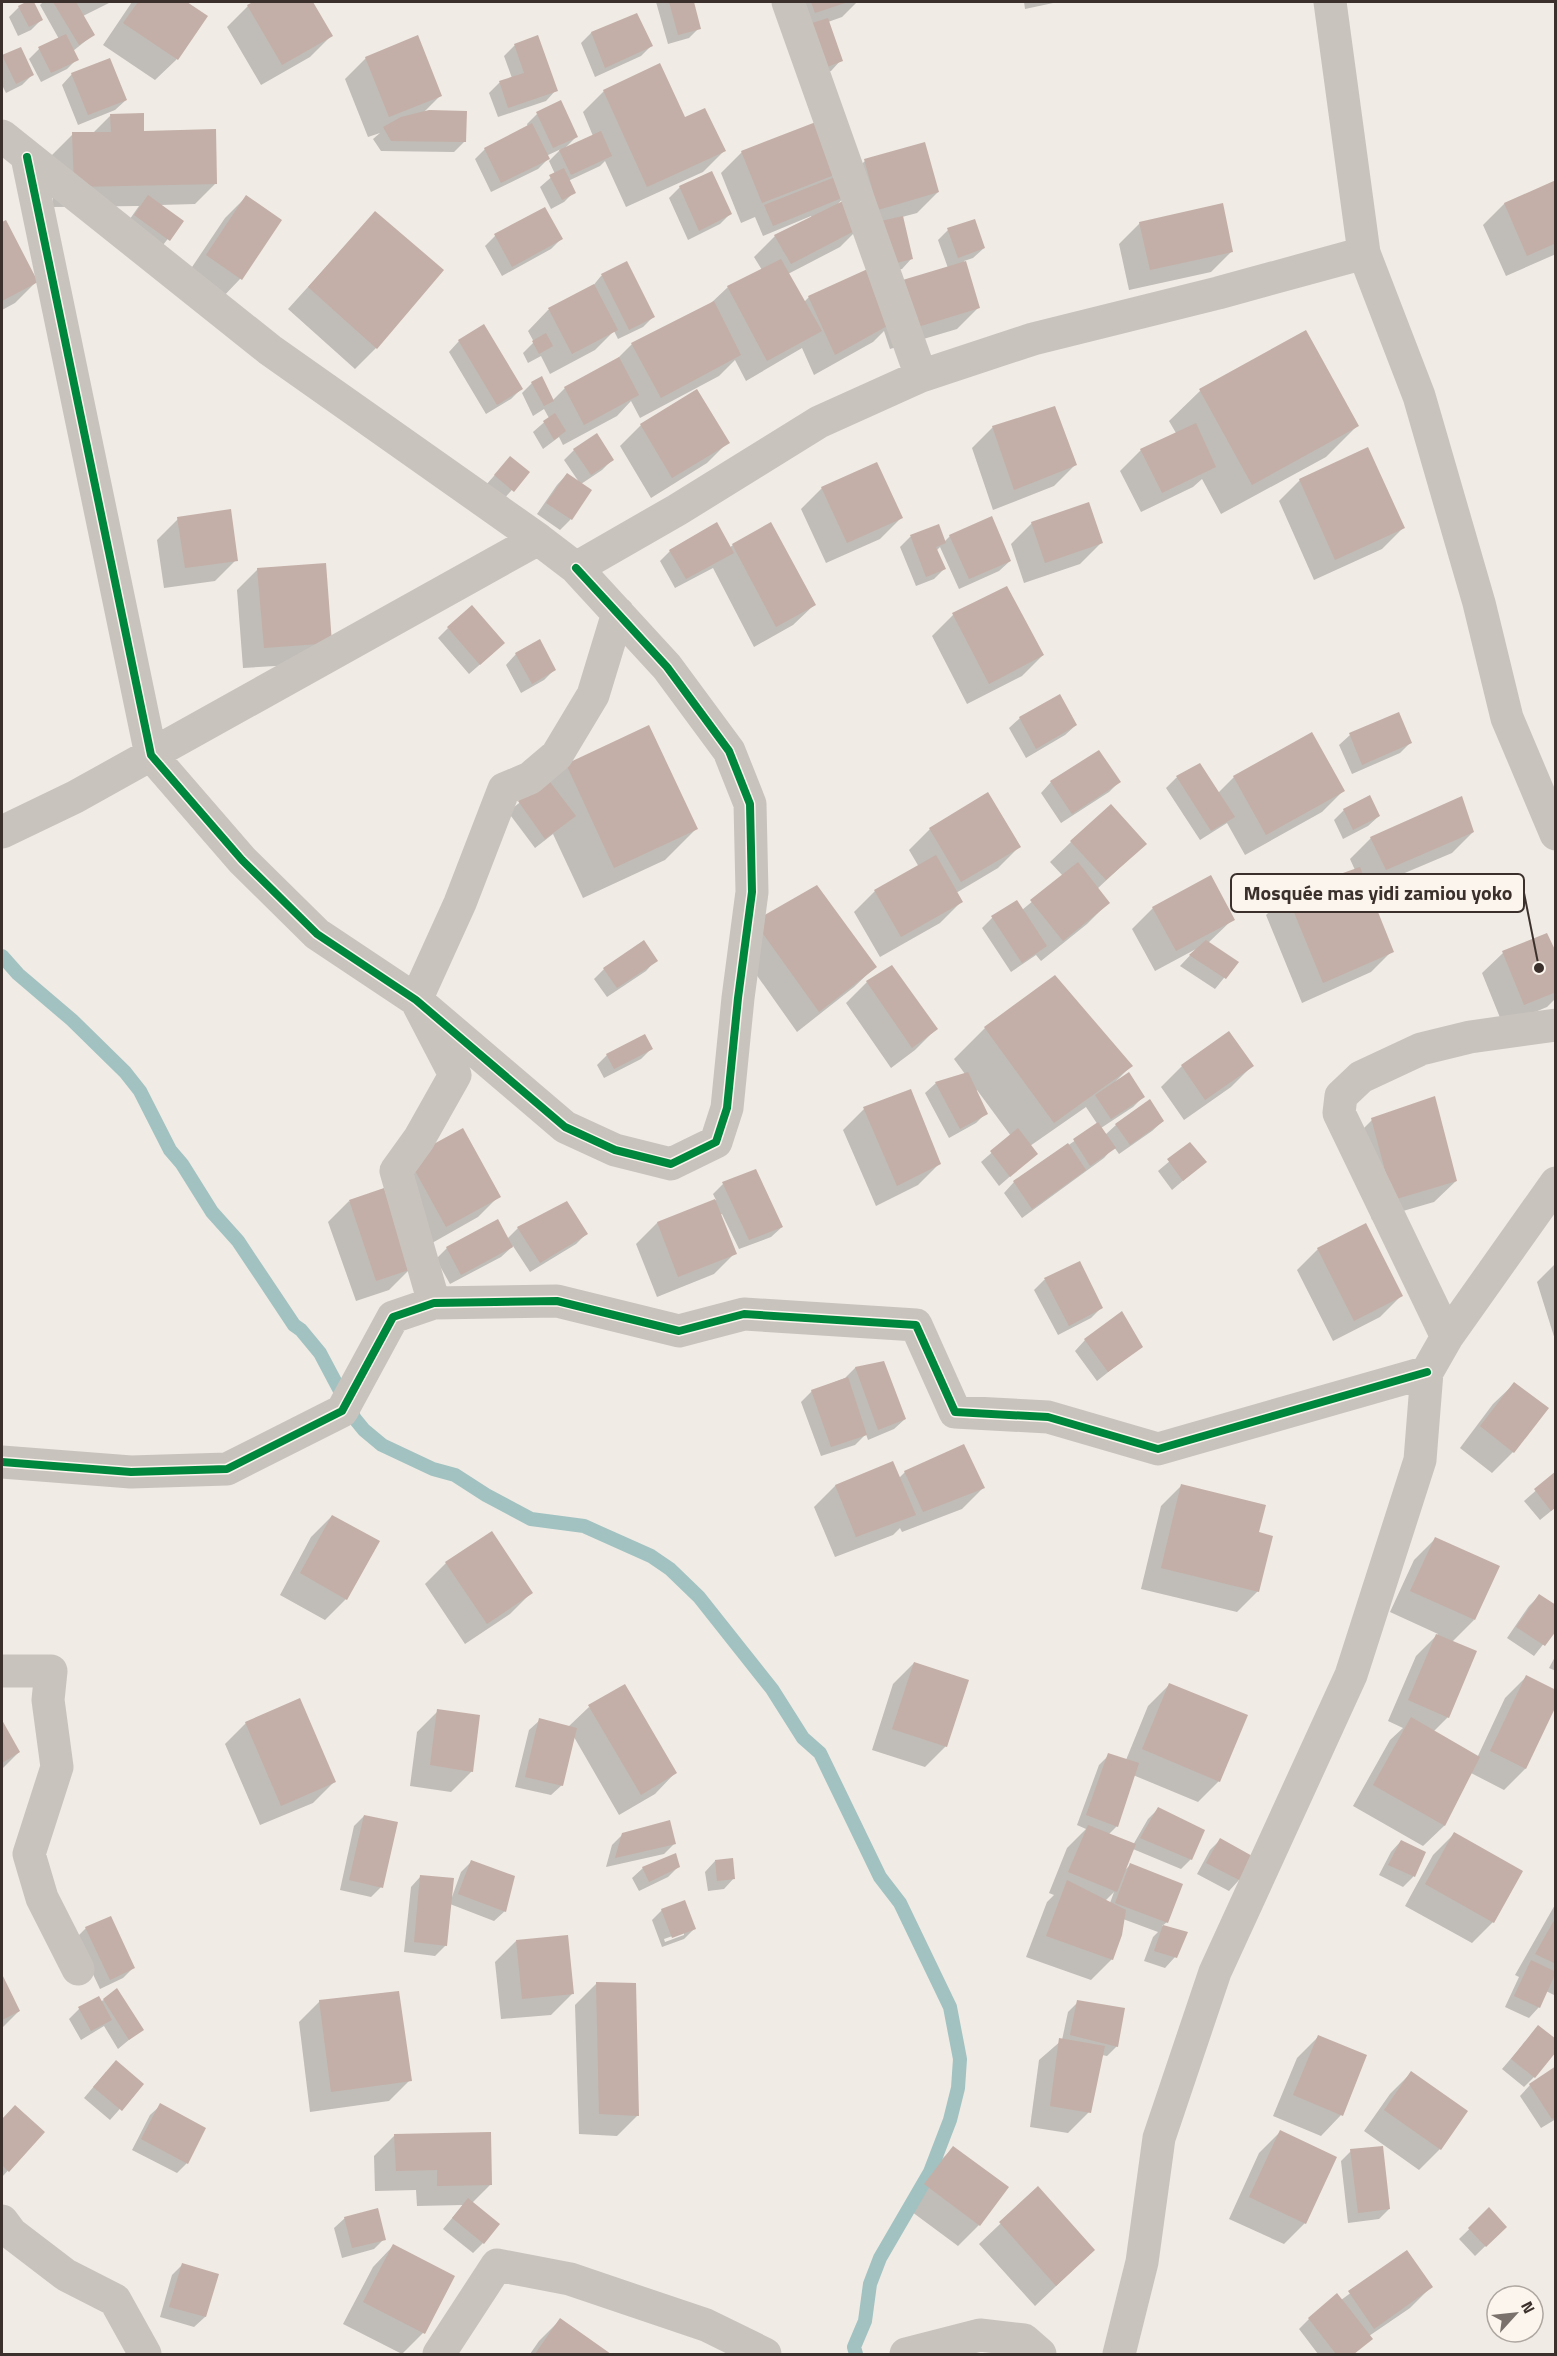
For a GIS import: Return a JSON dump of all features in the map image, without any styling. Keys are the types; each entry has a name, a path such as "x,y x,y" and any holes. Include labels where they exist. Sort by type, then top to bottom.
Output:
{"street":[{"path":"788,2 921,376"},
{"path":"1330,2 1364,253 1419,396 1479,603 1507,717 1556,834"},
{"path":"2,136 270,350 576,568 667,667 729,751 750,804 752,892 727,1108 716,1142 671,1164 615,1150 565,1127 416,1000 317,934 242,860 151,754 27,157"},
{"path":"576,568 677,510 819,422 921,376 1033,339 1218,293 1364,253"},
{"path":"2,832 75,797 538,539"},
{"path":"416,1000 460,903 504,789 530,778 557,755 593,695 618,613"},
{"path":"416,1000 455,1075 419,1139 396,1171 434,1304"},
{"path":"1446,1337 1339,1113 1341,1096 1361,1077 1421,1049 1470,1037 1556,1025"},
{"path":"1119,2355 1142,2262 1159,2138 1215,1972 1351,1675 1420,1460 1427,1372 1446,1337 1556,1183"},
{"path":"2,1462 131,1472 227,1469 342,1411 393,1317 434,1304 557,1301 679,1331 744,1314 916,1325 955,1412 1048,1417 1158,1449 1427,1372"},
{"path":"2,1671 51,1671 48,1700 57,1767 29,1854 42,1898 78,1970"},
{"path":"2,2221 11,2233 66,2275 115,2300 145,2355"},
{"path":"439,2355 497,2265 570,2278 706,2325 765,2355"},
{"path":"906,2355 980,2335 1024,2340 1040,2355"}],"building":[{"path":"26,2 34,2 43,20 29,27 18,6"},
{"path":"53,2 76,2 95,35 79,45"},
{"path":"138,2 187,2 208,16 178,60 123,23"},
{"path":"253,2 313,2 333,36 282,65 247,5"},
{"path":"669,2 694,2 701,29 678,35"},
{"path":"811,2 848,2 815,13"},
{"path":"637,13 653,46 605,68 591,32"},
{"path":"828,18 843,61 827,67 812,23"},
{"path":"66,34 79,60 51,73 38,47"},
{"path":"418,35 442,96 389,117 365,57"},
{"path":"538,35 558,91 508,108 499,81 524,73 514,44"},
{"path":"21,47 34,75 16,84 2,55"},
{"path":"110,58 127,100 88,115 71,73"},
{"path":"660,63 685,117 705,108 726,151 647,187 603,90"},
{"path":"561,100 578,137 553,148 536,112"},
{"path":"429,110 467,111 466,142 391,141 383,127 401,117"},
{"path":"144,113 144,131 216,129 217,184 74,187 72,132 111,132 110,114"},
{"path":"821,120 842,172 762,203 741,151"},
{"path":"532,123 550,159 501,183 484,148"},
{"path":"601,131 612,156 571,175 559,150"},
{"path":"925,142 939,192 878,210 864,159"},
{"path":"564,168 576,193 562,200 549,175"},
{"path":"712,171 732,214 699,231 679,186"},
{"path":"840,175 849,195 773,226 764,205"},
{"path":"1556,180 1556,243 1527,256 1504,203"},
{"path":"148,195 184,221 170,241 134,215"},
{"path":"246,195 282,220 242,280 206,255"},
{"path":"851,197 862,227 791,264 774,235"},
{"path":"1223,203 1233,252 1150,270 1139,222"},
{"path":"545,207 563,239 512,267 494,234"},
{"path":"375,211 444,270 377,349 308,287"},
{"path":"903,216 913,259 892,264 881,221"},
{"path":"975,219 985,248 958,258 947,228"},
{"path":"6,220 38,282 2,301 2,222"},
{"path":"781,259 822,331 767,361 727,286"},
{"path":"627,261 655,317 629,330 601,274"},
{"path":"966,261 980,308 911,329 896,282"},
{"path":"872,267 896,321 835,355 808,296"},
{"path":"594,284 618,330 572,354 548,308"},
{"path":"714,301 741,355 661,398 631,343"},
{"path":"484,324 523,389 497,405 458,340"},
{"path":"1306,330 1359,426 1252,485 1199,389"},
{"path":"546,333 553,346 539,354 532,341"},
{"path":"619,357 639,395 584,425 564,387"},
{"path":"542,376 554,401 544,406 531,382"},
{"path":"697,389 730,443 672,478 640,424"},
{"path":"1055,406 1077,465 1014,490 992,426"},
{"path":"555,413 566,431 554,440 543,421"},
{"path":"1196,423 1216,467 1162,493 1140,449"},
{"path":"597,433 614,460 591,475 573,449"},
{"path":"1368,447 1405,528 1335,560 1299,479"},
{"path":"510,456 530,472 514,492 494,475"},
{"path":"877,462 903,518 847,543 821,487"},
{"path":"567,473 592,490 572,520 546,503"},
{"path":"1089,502 1103,543 1045,563 1031,522"},
{"path":"231,509 238,561 185,568 177,517"},
{"path":"992,516 1011,561 969,579 949,535"},
{"path":"717,522 734,553 686,579 669,550"},
{"path":"771,522 816,605 776,627 732,544"},
{"path":"939,524 946,543 936,547 946,569 926,577 910,535"},
{"path":"326,563 332,643 264,648 257,568"},
{"path":"1007,586 1044,655 989,684 952,613"},
{"path":"472,605 505,643 480,665 447,627"},
{"path":"540,639 556,670 532,684 515,653"},
{"path":"1060,694 1077,725 1036,749 1019,717"},
{"path":"1399,712 1412,743 1362,765 1349,733"},
{"path":"649,725 698,829 614,868 566,764"},
{"path":"1312,732 1345,791 1266,835 1233,776"},
{"path":"1099,750 1121,782 1072,814 1050,781"},
{"path":"1200,763 1235,817 1211,831 1176,776"},
{"path":"547,778 576,816 545,839 518,801"},
{"path":"988,792 1021,847 961,882 929,828"},
{"path":"1370,795 1380,816 1353,830 1343,809"},
{"path":"1462,796 1474,832 1386,870 1370,837"},
{"path":"1111,804 1147,844 1106,880 1070,841"},
{"path":"936,855 963,902 901,937 874,890"},
{"path":"1078,862 1110,903 1063,941 1030,900"},
{"path":"1360,867 1394,952 1323,983 1286,893"},
{"path":"1211,875 1235,920 1176,951 1152,907"},
{"path":"817,885 877,967 819,1012 754,921"},
{"path":"1017,900 1047,946 1022,963 991,916"},
{"path":"1547,933 1556,952 1556,992 1524,1005 1502,951"},
{"path":"644,940 658,961 617,988 603,968"},
{"path":"1206,940 1239,962 1226,979 1189,955"},
{"path":"892,965 938,1029 912,1048 866,981"},
{"path":"1055,975 1133,1066 1054,1123 984,1027"},
{"path":"1229,1031 1254,1066 1205,1100 1181,1065"},
{"path":"645,1034 653,1049 614,1069 606,1054"},
{"path":"968,1072 988,1114 960,1129 935,1082"},
{"path":"1129,1072 1145,1097 1111,1119 1095,1095"},
{"path":"911,1089 941,1164 897,1186 863,1107"},
{"path":"1435,1096 1457,1181 1393,1200 1371,1118"},
{"path":"1150,1099 1164,1121 1130,1145 1115,1124"},
{"path":"1098,1122 1116,1148 1090,1166 1073,1139"},
{"path":"463,1128 501,1197 446,1227 408,1158"},
{"path":"1018,1128 1038,1154 1010,1177 990,1151"},
{"path":"1190,1142 1207,1162 1183,1181 1167,1159"},
{"path":"1068,1143 1086,1170 1032,1209 1013,1181"},
{"path":"756,1169 783,1227 749,1240 722,1182"},
{"path":"384,1188 412,1269 376,1281 349,1200"},
{"path":"715,1199 737,1254 678,1277 657,1222"},
{"path":"567,1201 588,1234 540,1263 517,1227"},
{"path":"498,1219 513,1247 461,1275 446,1247"},
{"path":"1366,1223 1403,1296 1354,1321 1317,1248"},
{"path":"1080,1261 1103,1308 1069,1326 1044,1278"},
{"path":"1122,1311 1143,1347 1108,1372 1084,1339"},
{"path":"884,1361 906,1419 878,1430 855,1367"},
{"path":"848,1377 867,1435 831,1447 811,1390"},
{"path":"1514,1382 1549,1408 1514,1453 1480,1426"},
{"path":"964,1444 985,1488 923,1512 904,1471"},
{"path":"893,1461 916,1515 856,1537 835,1485"},
{"path":"1556,1471 1556,1507 1551,1511 1534,1489"},
{"path":"1181,1484 1266,1505 1259,1532 1273,1536 1259,1592 1161,1568"},
{"path":"332,1515 380,1541 347,1600 300,1573"},
{"path":"492,1531 533,1593 487,1624 445,1562"},
{"path":"1435,1537 1500,1566 1475,1620 1410,1591"},
{"path":"1539,1594 1556,1605 1556,1631 1545,1646 1516,1627"},
{"path":"1436,1634 1477,1651 1449,1718 1408,1700"},
{"path":"914,1662 969,1680 947,1747 892,1729"},
{"path":"1526,1675 1556,1690 1556,1706 1526,1769 1490,1751"},
{"path":"1169,1683 1248,1715 1220,1782 1142,1749"},
{"path":"625,1684 677,1773 641,1795 588,1705"},
{"path":"300,1698 336,1782 281,1806 245,1722"},
{"path":"437,1709 480,1715 473,1772 430,1765"},
{"path":"1411,1717 1480,1757 1445,1826 1373,1785"},
{"path":"539,1718 577,1728 563,1786 525,1777"},
{"path":"2,1720 20,1752 2,1763"},
{"path":"1108,1753 1139,1763 1118,1827 1086,1815"},
{"path":"1158,1807 1205,1830 1192,1860 1140,1838"},
{"path":"364,1815 398,1822 383,1888 349,1880"},
{"path":"670,1820 676,1844 615,1858 622,1833"},
{"path":"1088,1825 1136,1844 1117,1892 1068,1872"},
{"path":"1454,1832 1523,1871 1494,1923 1425,1884"},
{"path":"1220,1838 1254,1857 1241,1881 1206,1863"},
{"path":"1401,1840 1426,1852 1415,1877 1388,1865"},
{"path":"676,1853 680,1867 649,1882 642,1867"},
{"path":"733,1858 735,1879 717,1881 715,1860"},
{"path":"471,1860 515,1876 506,1912 458,1894"},
{"path":"1130,1863 1183,1884 1168,1923 1115,1903"},
{"path":"420,1875 454,1878 447,1946 414,1942"},
{"path":"1067,1880 1126,1910 1122,1935 1113,1960 1046,1936"},
{"path":"685,1900 696,1929 672,1938 661,1909"},
{"path":"111,1916 135,1968 110,1980 85,1927"},
{"path":"1556,1917 1556,1964 1535,1954"},
{"path":"1163,1925 1188,1932 1177,1958 1154,1951"},
{"path":"568,1935 574,1994 522,1999 516,1940"},
{"path":"1531,1960 1556,1972 1540,2008 1514,1996"},
{"path":"2,1974 20,2011 2,2020"},
{"path":"596,1982 636,1983 639,2116 599,2114"},
{"path":"117,1988 144,2030 129,2040 103,1999"},
{"path":"399,1991 412,2081 331,2092 319,2000"},
{"path":"99,1996 112,2020 91,2031 78,2007"},
{"path":"1077,2000 1125,2008 1118,2047 1070,2035"},
{"path":"1538,2025 1556,2039 1556,2052 1535,2078 1511,2059"},
{"path":"1318,2035 1367,2055 1343,2116 1293,2095"},
{"path":"1059,2038 1105,2046 1091,2113 1050,2106"},
{"path":"116,2060 144,2084 122,2111 93,2087"},
{"path":"1556,2066 1556,2117 1552,2119 1529,2084"},
{"path":"1411,2071 1468,2111 1441,2150 1384,2110"},
{"path":"160,2103 206,2128 188,2164 141,2139"},
{"path":"15,2105 45,2132 9,2172 2,2165 2,2119"},
{"path":"1280,2130 1337,2157 1306,2224 1249,2197"},
{"path":"491,2132 492,2185 437,2186 437,2170 396,2171 394,2134"},
{"path":"953,2146 1009,2187 980,2226 924,2184"},
{"path":"1383,2146 1390,2209 1358,2213 1350,2149"},
{"path":"1038,2186 1095,2250 1056,2286 999,2222"},
{"path":"468,2198 500,2224 484,2244 452,2218"},
{"path":"1489,2207 1507,2227 1486,2247 1468,2228"},
{"path":"378,2208 386,2240 352,2248 344,2217"},
{"path":"393,2244 455,2276 425,2334 363,2302"},
{"path":"1407,2250 1433,2287 1374,2329 1348,2291"},
{"path":"182,2263 219,2274 206,2317 169,2307"},
{"path":"1337,2293 1373,2339 1354,2354 1336,2354 1308,2318"},
{"path":"560,2318 611,2354 535,2354"}],"waterway":[{"path":"2,956 18,974 72,1020 125,1072 140,1091 170,1150 182,1164 212,1212 238,1241 294,1325 320,1353 355,1419 364,1430 382,1445 433,1469 455,1475 531,1519 584,1526 651,1556 670,1569 699,1597 772,1689 803,1738 820,1753 880,1877 900,1903 950,2007 960,2059 958,2088 950,2120 930,2172 880,2258 870,2284 865,2321 854,2347 856,2354"}],"cycle path":[{"path":"27,157 151,755 242,860 317,934 416,1000 565,1127 615,1150 671,1164 716,1142 727,1108 752,892 750,804 729,751 667,667 576,568"},
{"path":"2,1462 131,1472 227,1469 342,1411 393,1317 434,1303 557,1301 679,1331 744,1314 916,1325 955,1412 1048,1417 1158,1449 1427,1372"}],"place":[{"name":"Mosquée mas yidi zamiou yoko","path":"1539,968"}]}
